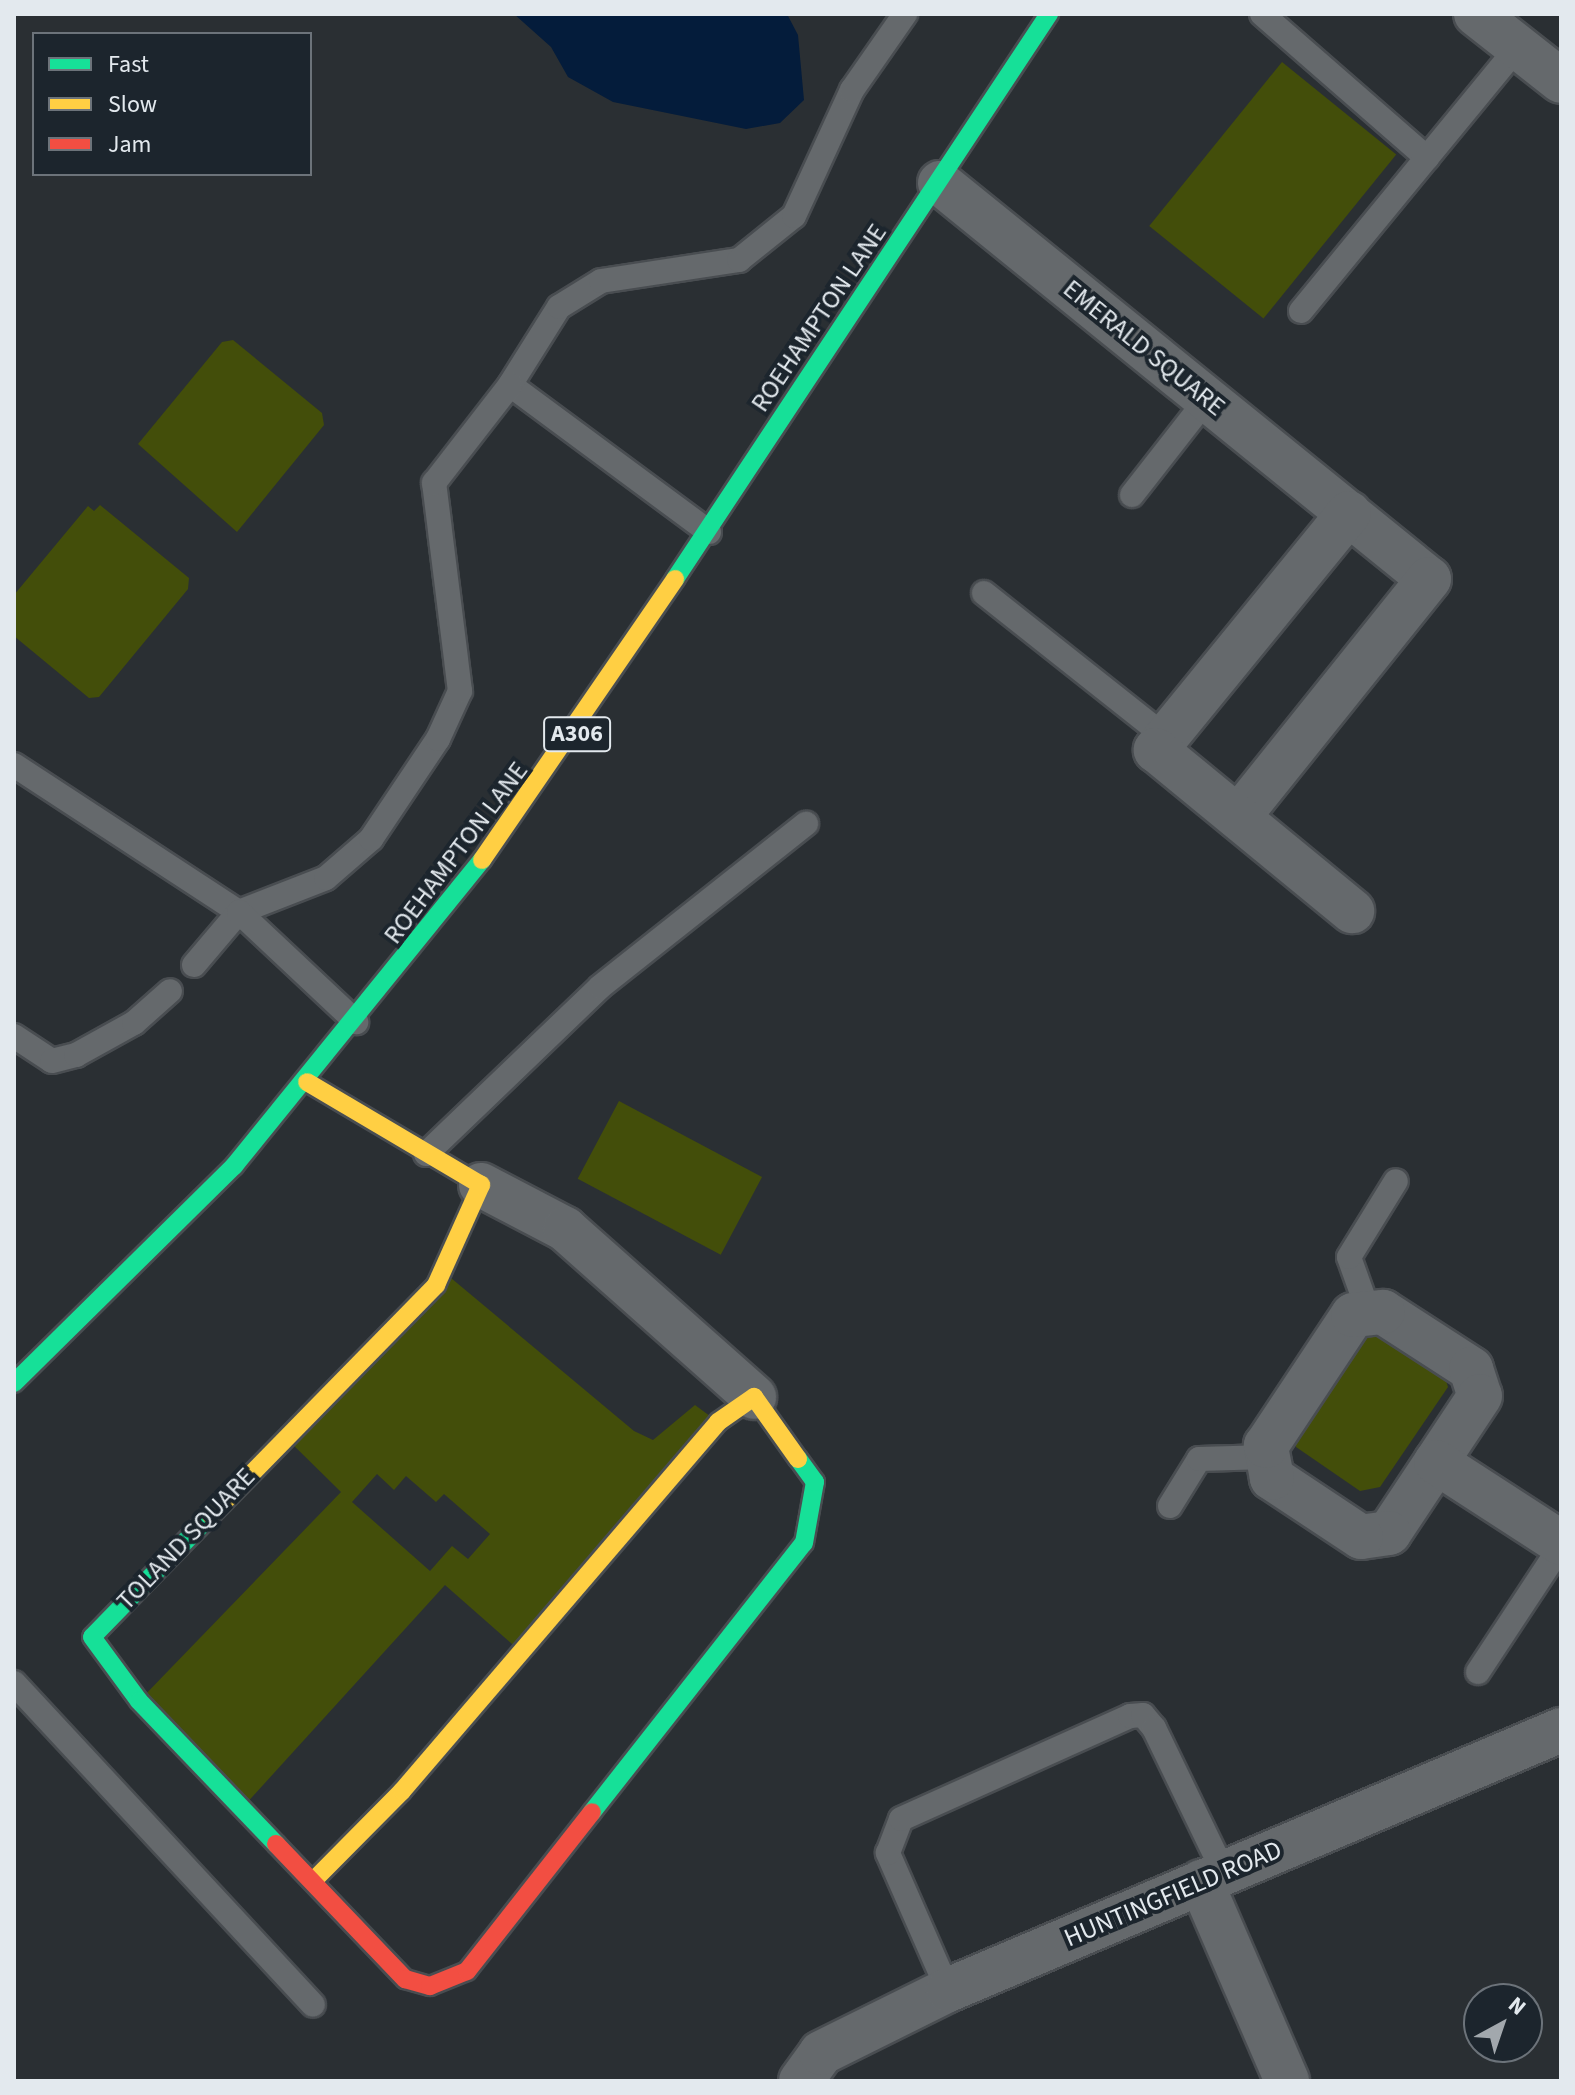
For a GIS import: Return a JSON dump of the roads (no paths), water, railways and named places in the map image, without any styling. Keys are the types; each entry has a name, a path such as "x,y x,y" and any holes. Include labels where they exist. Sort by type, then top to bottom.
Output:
{"main road":[{"name":"ROEHAMPTON LANE","path":"14,1383 155,1249 307,1082 579,733 1049,14"},
{"name":"TOLAND SQUARE","path":"307,1082 481,1185 436,1285 92,1637 139,1701 315,1879 405,1979 430,1986 467,1971 804,1543 815,1482 754,1397"},
{"path":"315,1879 402,1791 718,1422 754,1397"}],"street":[{"path":"1476,14 1561,81"},
{"name":"EMERALD SQUARE","path":"940,183 1429,579 1238,817"},
{"path":"1349,513 1156,750 1352,911"},
{"name":"TOLAND SQUARE","path":"481,1185 565,1229 754,1397"},
{"path":"1383,1312 1471,1369 1480,1396 1389,1533 1361,1537 1272,1478 1266,1446 1353,1315 1369,1313 1383,1312"},
{"path":"1436,1462 1561,1545"},
{"name":"HUNTINGFIELD ROAD","path":"801,2081 821,2053 948,1990 1561,1730"},
{"path":"1212,1876 1287,2081"}],"lane":[{"path":"194,965 239,912 326,878 371,839 438,739 460,691 434,483 510,385 559,307 591,288 739,260 794,216 832,128 905,14"},
{"path":"1262,14 1427,158"},
{"path":"1301,311 1518,47"},
{"path":"510,385 709,532"},
{"path":"1132,495 1207,399"},
{"path":"984,593 1166,737"},
{"path":"14,765 239,912 356,1022"},
{"path":"426,1154 600,987 806,824"},
{"path":"14,1036 52,1061 76,1055 134,1023 170,991"},
{"path":"1369,1313 1349,1257 1396,1181"},
{"path":"1170,1506 1199,1459 1268,1457"},
{"path":"1478,1672 1561,1545"},
{"path":"14,1683 313,2005"},
{"path":"948,1990 888,1853 901,1819 1130,1716 1143,1715 1154,1728 1212,1876"}],"water":[{"path":"514,14 787,14 798,35 804,100 780,123 746,129 613,102 568,77 551,47"}]}
